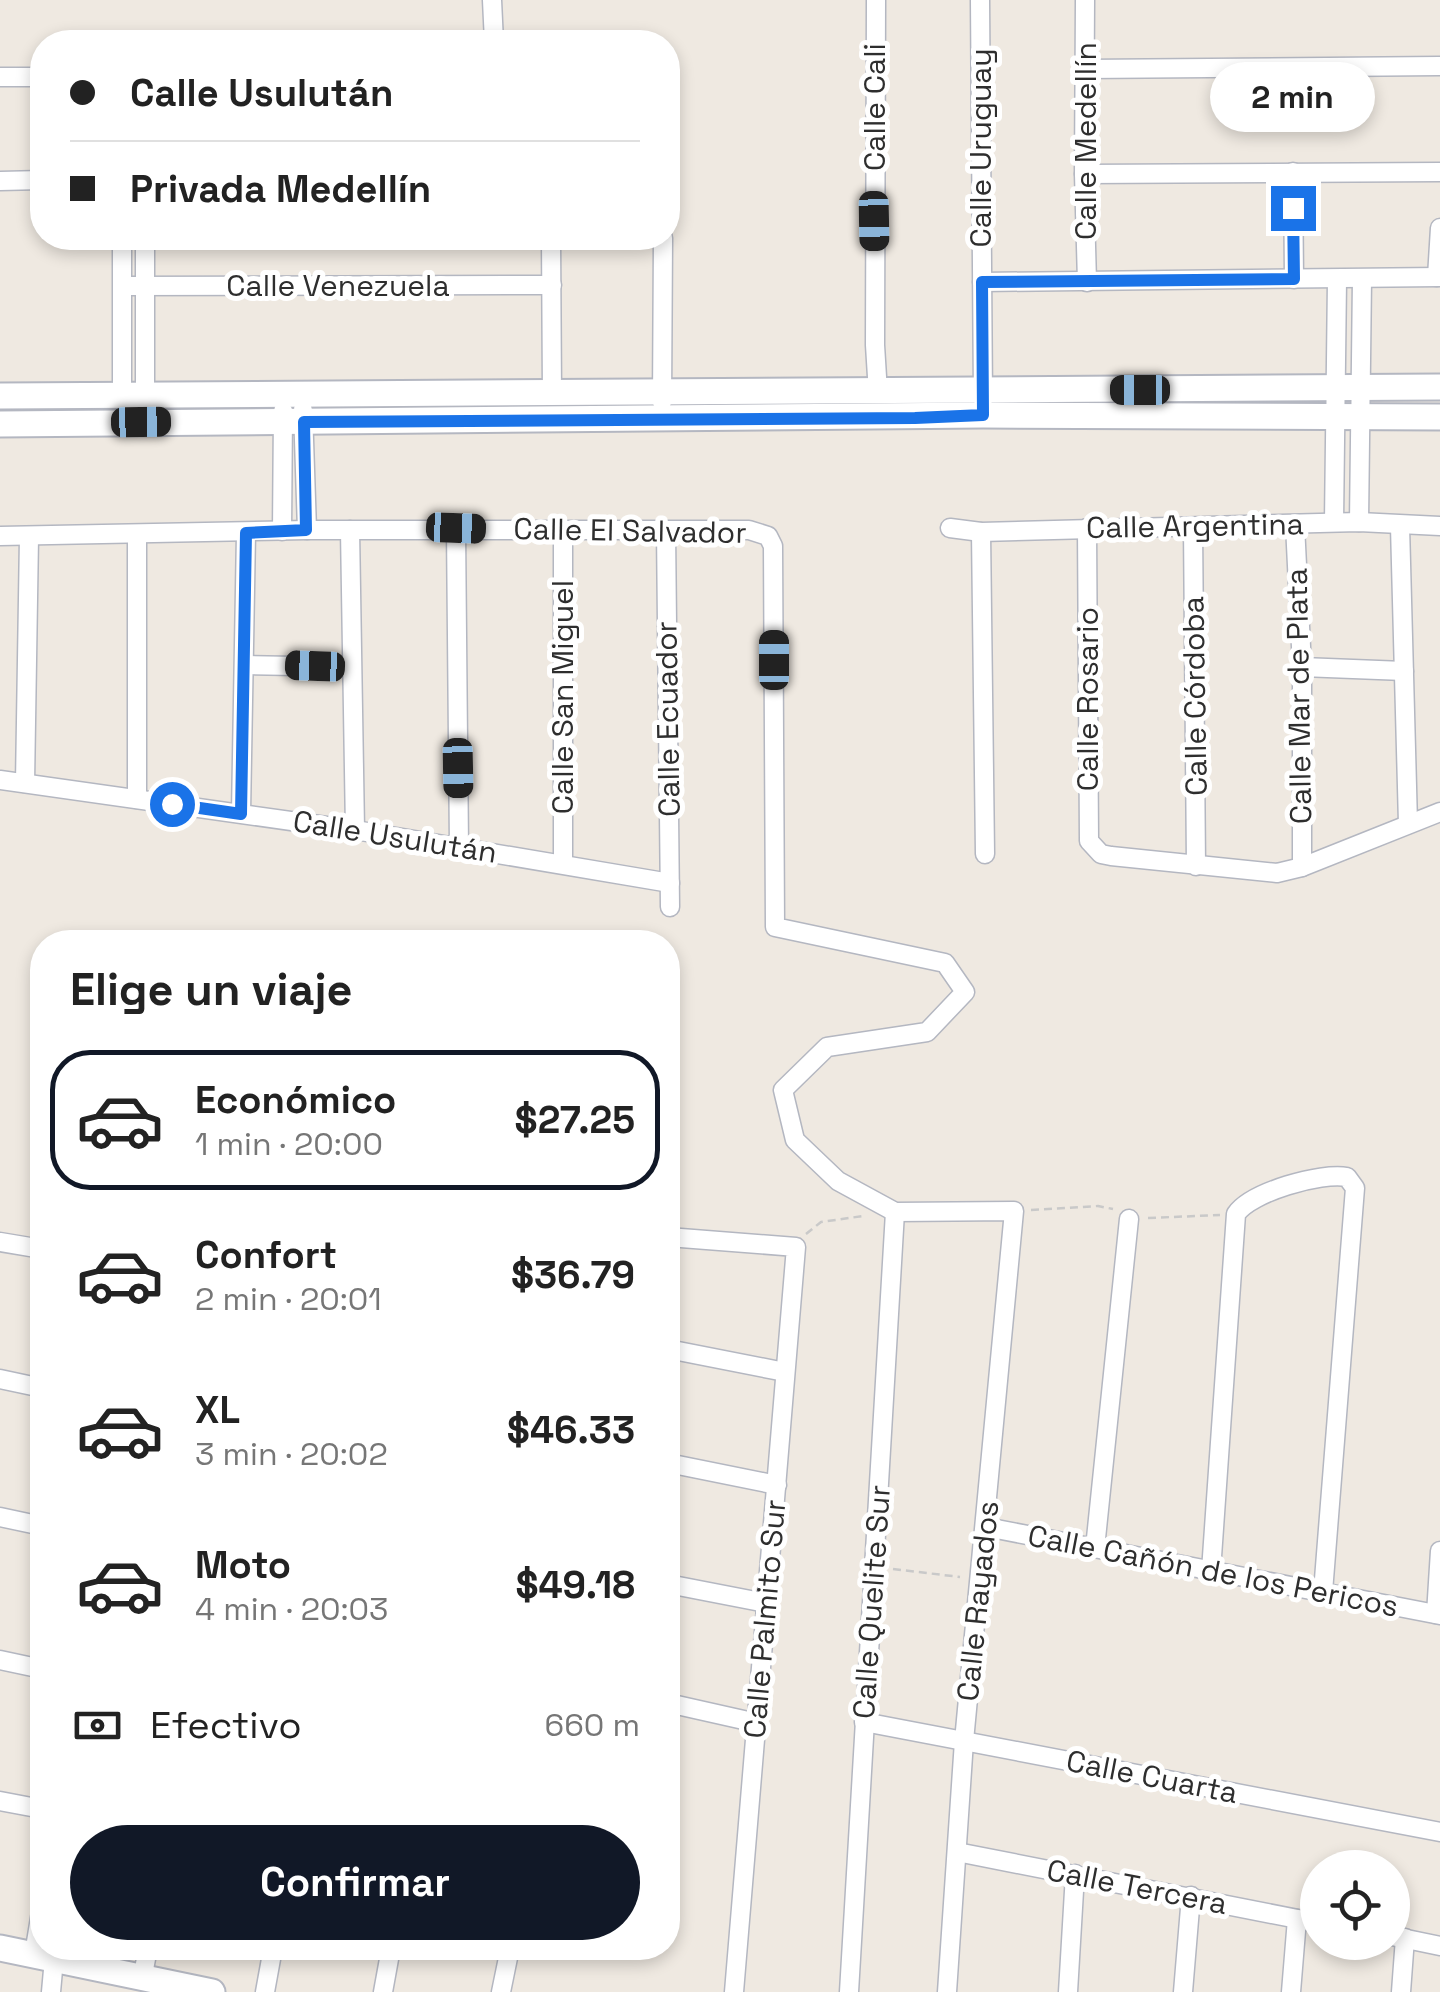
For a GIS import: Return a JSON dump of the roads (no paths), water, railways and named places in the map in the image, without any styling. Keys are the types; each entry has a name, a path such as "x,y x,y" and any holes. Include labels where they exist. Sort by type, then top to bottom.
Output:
{"street":[{"path":"492,0 493,30"},
{"name":"Calle Cali","path":"876,0 878,393"},
{"name":"Calle Uruguay","path":"980,0 983,402"},
{"name":"Calle Medellín","path":"1086,0 1087,282"},
{"path":"1085,69 1440,66"},
{"path":"0,77 30,77"},
{"path":"1293,172 1294,279"},
{"path":"1084,174 1440,172"},
{"path":"0,181 30,180"},
{"path":"982,282 1439,278 1440,228"},
{"path":"122,250 133,397"},
{"path":"133,397 145,287 145,250"},
{"path":"551,250 552,395"},
{"path":"662,420 663,250"},
{"path":"1334,522 1362,279"},
{"path":"1337,280 1349,389"},
{"name":"Calle Venezuela","path":"124,286 552,285"},
{"path":"0,396 133,397 293,408 662,420 983,402 1440,388"},
{"path":"0,424 662,392 878,393 983,402 1348,417 1440,417"},
{"path":"293,408 306,530"},
{"path":"282,531 293,408"},
{"path":"1348,417 1359,522"},
{"name":"Calle Argentina","path":"950,528 981,532 1334,522 1440,526"},
{"name":"Calle Mar de Plata","path":"1295,525 1302,667 1302,867"},
{"path":"1400,526 1408,824"},
{"name":"Calle Córdoba","path":"1193,527 1196,866"},
{"path":"456,528 459,848"},
{"name":"Calle El Salvador","path":"0,536 456,528 758,531 768,536 774,546 775,927 944,963 965,992 928,1032 828,1047 783,1090 795,1140 838,1182 895,1212"},
{"name":"Calle Rosario","path":"1087,528 1089,840 1101,854 1196,866"},
{"path":"350,530 355,830"},
{"name":"Calle Ecuador","path":"666,530 670,907"},
{"name":"Calle San Miguel","path":"563,532 563,862"},
{"path":"981,532 984,854"},
{"path":"241,814 246,533"},
{"path":"137,799 138,534"},
{"path":"25,784 28,537"},
{"path":"245,664 350,668"},
{"path":"1302,667 1404,671"},
{"name":"Calle Usulután","path":"0,780 355,830 670,882"},
{"path":"1196,866 1277,873 1302,867 1440,812"},
{"path":"1211,1570 1236,1214 1256,1196 1332,1174 1347,1177 1355,1188 1322,1592"},
{"name":"Calle Rayados","path":"895,1212 1014,1211 964,1740 948,1992"},
{"name":"Calle Quelite Sur","path":"849,1992 895,1212"},
{"path":"1095,1548 1129,1219"},
{"name":"Calle Palmito Sur","path":"680,1238 796,1247 734,1992"},
{"path":"0,1242 30,1248"},
{"path":"680,1351 785,1372"},
{"path":"0,1379 30,1385"},
{"path":"680,1466 777,1485"},
{"path":"0,1518 30,1524"},
{"name":"Calle Cañón de los Pericos","path":"986,1527 1438,1614"},
{"path":"1438,1614 1440,1551"},
{"path":"680,1586 766,1603"},
{"path":"0,1660 30,1666"},
{"path":"680,1706 757,1723"},
{"name":"Calle Cuarta","path":"864,1722 1440,1832"},
{"path":"0,1801 30,1807"},
{"name":"Calle Tercera","path":"957,1852 1300,1920"},
{"path":"1068,1992 1074,1874"},
{"path":"1183,1992 1191,1896"},
{"path":"1291,1992 1296,1919"},
{"path":"1410,1939 1440,1946"},
{"path":"0,1948 30,1953"},
{"path":"45,1960 51,1992"},
{"path":"60,1960 195,1991"},
{"path":"142,1980 146,1960"},
{"path":"265,1992 271,1960"},
{"path":"383,1992 389,1960"},
{"path":"501,1992 508,1960"},
{"path":"1400,1960 1401,1992"}]}
